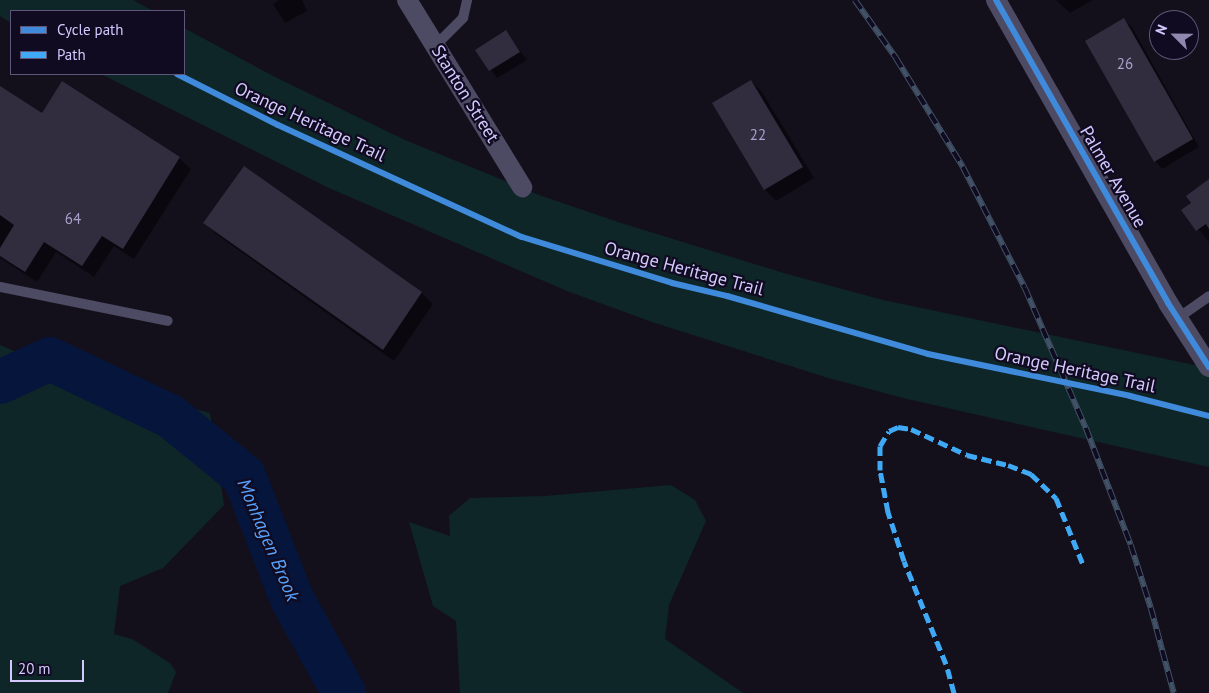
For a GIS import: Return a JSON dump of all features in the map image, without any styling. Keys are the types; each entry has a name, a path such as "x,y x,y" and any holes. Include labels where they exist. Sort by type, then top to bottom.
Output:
{"street":[{"name":"Stanton Street","path":"407,0 522,187"},
{"name":"Palmer Avenue","path":"996,0 1178,318 1209,367"}],"lane":[{"path":"435,46 462,18 467,0"},
{"path":"0,287 168,320"},
{"path":"1178,318 1209,296"}],"green space":[{"path":"0,0 133,0 151,10 10,10 10,22 0,16"},
{"path":"185,29 275,77 405,140 539,195 621,223 787,274 883,300 1209,368 1209,467 903,398 825,377 652,322 567,291 329,188 103,75 185,75"},
{"path":"0,345 70,375 210,413 224,505 163,568 120,586 114,634 132,639 170,663 176,672 168,693 0,693"},
{"path":"671,485 695,500 706,521 669,605 665,639 743,693 460,693 456,621 433,606 409,522 450,536 449,516 470,498 545,496"}],"building":[{"path":"1124,18 1193,139 1154,162 1085,41"},
{"path":"506,30 520,52 489,71 475,50"},
{"path":"751,80 803,167 764,190 712,103"},
{"path":"62,81 180,157 123,249 102,236 82,266 44,242 25,272 0,256 0,248 14,225 0,215 0,86 42,113"},
{"path":"244,166 422,292 383,350 203,223"},
{"path":"1209,179 1209,229 1206,224 1196,231 1181,210 1191,203 1186,196"}],"waterway":[{"name":"Monhagen Brook","path":"0,382 50,359 170,416 244,476 292,599 344,693"}],"railway":[{"path":"855,0 896,58 963,167 1025,288 1086,428 1131,545 1151,608 1174,693"}],"marked path":[{"path":"954,693 946,664 904,561 888,512 880,470 880,446 889,431 898,427 911,429 967,455 1008,465 1031,474 1056,498 1084,567"}],"cycle path":[{"path":"996,0 1168,303 1209,367"},
{"name":"Orange Heritage Trail","path":"179,75 278,125 522,237 672,283 727,296 928,354 1130,396 1209,416"}]}
